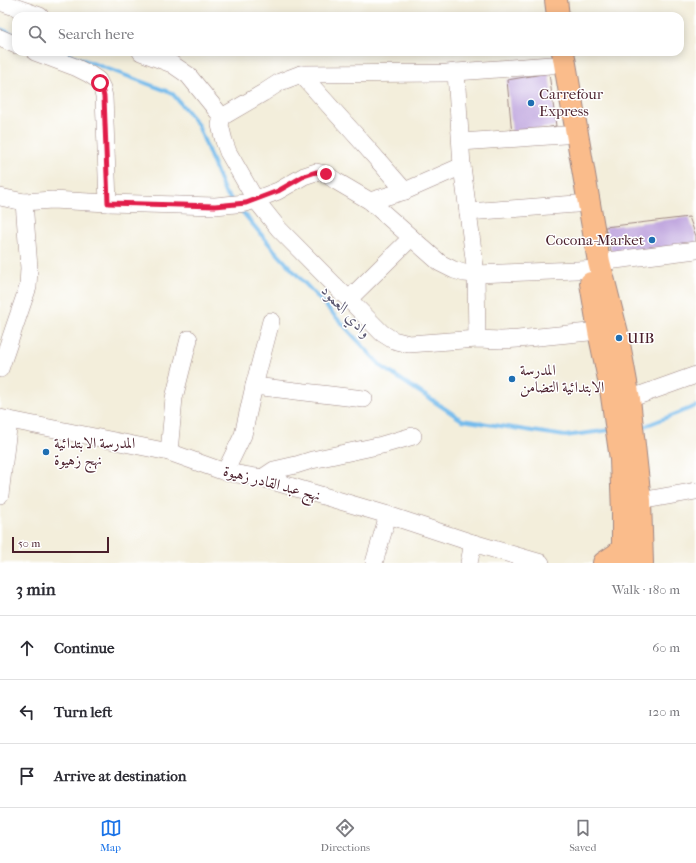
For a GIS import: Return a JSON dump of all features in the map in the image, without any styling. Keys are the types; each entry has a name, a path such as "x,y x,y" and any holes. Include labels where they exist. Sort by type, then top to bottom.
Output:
{"highway":[{"path":"543,0 544,12"},
{"path":"556,0 558,12"},
{"path":"554,56 556,100 564,135 576,204 617,333 621,399 628,457 640,501 642,563"},
{"path":"554,56 596,267 599,331 621,399"},
{"path":"604,563 616,555 623,555 623,513 628,457"}],"street":[{"path":"1,0 6,4 29,12"},
{"path":"0,38 12,43"},
{"path":"46,56 89,74 98,80 102,88 105,122 108,203"},
{"path":"151,56 172,64 188,75 222,117"},
{"path":"554,56 447,74 301,74 280,82 222,117 220,125 228,152 251,201 382,333 392,340 409,344 477,339 518,340 599,331"},
{"path":"456,72 462,166 476,274 477,339"},
{"path":"301,74 405,191"},
{"path":"461,142 564,135"},
{"path":"370,201 405,191 462,166"},
{"path":"0,197 24,202 52,200 215,206 251,201 278,191 304,176 316,172 326,174 370,201 440,263 464,273 476,274 596,267 696,250"},
{"path":"0,369 28,287 29,268 24,202"},
{"path":"468,212 576,204"},
{"path":"349,299 411,238"},
{"path":"225,472 243,435 271,321"},
{"path":"169,452 174,398 189,339"},
{"path":"621,399 696,375"},
{"path":"254,386 364,399"},
{"path":"0,495 5,419"},
{"name":"نهج عبد القادر زهيوة","path":"5,419 169,452 225,472 262,478 388,515 473,543 541,563"},
{"path":"262,478 274,470 382,445 413,436"},
{"path":"640,501 696,491"},
{"path":"374,563 388,515"},
{"path":"468,563 473,543"}],"building":[{"name":"Carrefour Express","path":"549,73 556,126 512,134 507,80"},
{"name":"Cocona-Market","path":"689,217 696,236 696,244 612,255 605,227"}],"waterway":[{"name":"وادي العمود","path":"0,29 12,34"},
{"name":"وادي العمود","path":"74,56 172,93 198,125 225,193 231,199"},
{"name":"وادي العمود","path":"240,209 275,251 382,367 462,420 565,436 611,430"},
{"name":"وادي العمود","path":"637,427 645,426 696,406"}],"place":[{"name":"Carrefour Express","path":"531,103"},
{"name":"Cocona-Market","path":"652,240"},
{"name":"UIB","path":"619,338"},
{"name":"المدرسة الابتدائية التضامن","path":"512,379"},
{"name":"المدرسة الابتدائية نهج زهيوة","path":"46,452"}],"route":[{"path":"100,83 104,97 108,203 215,206 246,203 278,191 304,176 316,172 326,174"}]}
